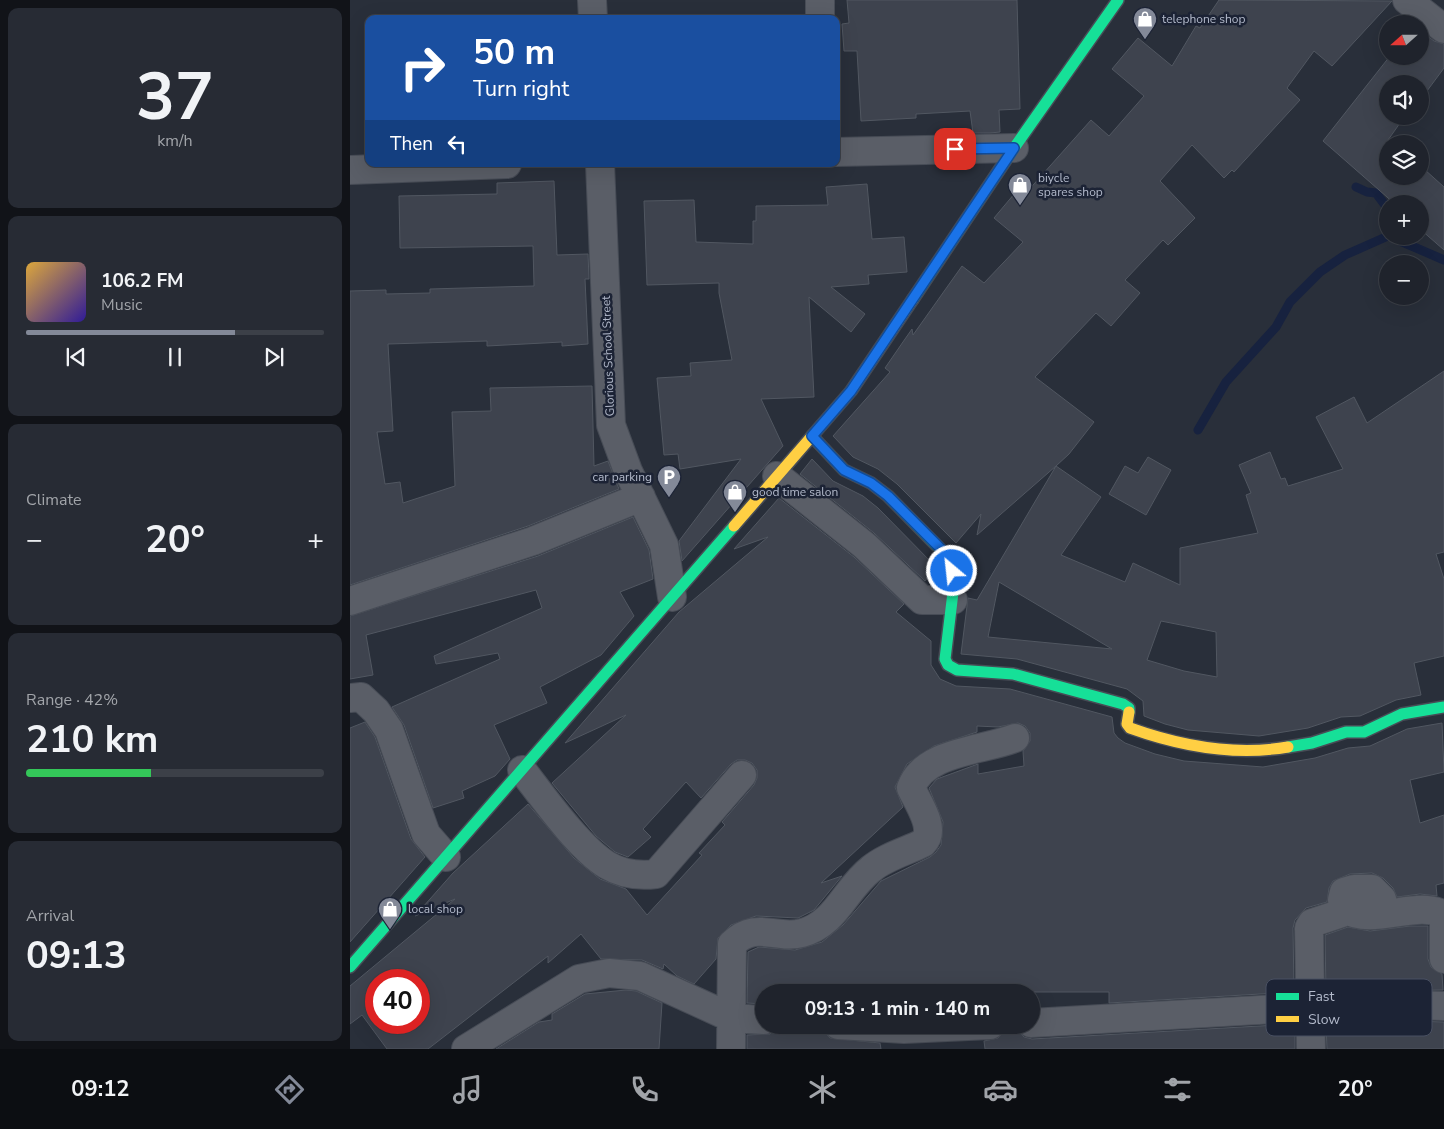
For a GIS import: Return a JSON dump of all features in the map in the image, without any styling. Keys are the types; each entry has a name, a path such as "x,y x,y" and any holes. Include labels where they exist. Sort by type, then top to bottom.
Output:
{"street":[{"path":"592,0 593,15"},
{"path":"820,0 820,15"},
{"path":"350,967 851,391 1014,148 1118,0"},
{"path":"1407,0 1444,29"},
{"path":"840,152 1014,148"},
{"path":"350,170 428,167"},
{"name":"Glorious School Street","path":"600,167 611,425 641,497 664,545 672,597"},
{"path":"812,436 844,470 871,483 888,496 950,558 954,584 945,659 948,666 957,670 1013,674 1123,704 1129,708 1127,724 1135,731 1185,745 1260,752 1312,743 1346,732 1364,732 1402,714 1444,707"},
{"path":"777,476 864,545 922,600 953,600"},
{"path":"350,601 533,541 641,497"},
{"path":"350,698 361,697 376,711 389,730 426,834 446,857"},
{"path":"731,1049 732,944 740,936 751,932 801,934 824,922 840,907 852,886 872,868 923,843 928,838 929,829 911,788 915,777 924,767 983,745 1015,738"},
{"path":"522,770 582,843 607,865 637,876 656,874 742,775"},
{"path":"1309,979 1309,928 1312,923 1342,913 1344,909 1360,915 1434,910 1444,915"},
{"path":"1444,923 1444,959"},
{"path":"466,1049 579,979 610,973 640,976 732,1018 755,1019"},
{"path":"1040,1023 1266,1011"},
{"path":"1310,1036 1311,1049"}],"building":[{"path":"847,0 1017,0 1020,109 999,110 1000,132 990,133 973,133 970,111 916,114 916,118 861,121 857,51 844,51 842,24 849,23"},
{"path":"1219,0 1392,1 1332,66 1314,51 1287,88 1300,100 1234,172 1232,170 1224,178 1192,145 1160,181 1195,218 1168,245 1163,240 1125,280 1140,293 1111,326 1096,313 1035,377 1094,422 1069,454 1056,466 977,535 981,514 956,543 897,484 878,469 853,457 833,436 890,372 885,368 912,329 913,335 962,266 984,283 1023,242 994,218 1020,187 1026,193 1091,120 1109,136 1144,96 1112,69 1138,38 1172,66 1196,26 1200,28"},
{"path":"1429,37 1444,44 1444,68 1429,88 1429,75 1379,75 1379,125 1399,125 1392,135 1379,135 1379,185 1429,185 1429,174 1444,187 1444,250 1429,237 1429,195 1385,195 1323,141 1383,65 1429,65"},
{"path":"554,181 557,255 588,254 589,279 585,279 588,344 562,346 562,342 487,346 487,341 388,344 393,431 377,432 385,484 400,482 403,503 455,486 452,412 491,411 490,388 592,386 594,466 608,461 619,489 528,526 350,585 350,291 386,290 386,294 430,293 430,289 534,286 533,246 400,248 399,196 497,194 497,183"},
{"path":"867,184 872,239 904,237 907,272 868,275 869,284 831,287 865,314 851,332 809,297 814,397 761,399 783,446 682,561 679,541 741,459 680,469 678,454 664,455 657,378 691,376 690,363 732,360 719,293 719,283 647,285 644,201 694,200 696,242 753,244 753,221 756,221 756,206 828,205 826,187"},
{"path":"1444,371 1444,552 1436,554 1444,579 1444,656 1414,663 1421,695 1396,700 1360,716 1341,717 1308,728 1259,736 1188,730 1144,716 1143,701 1127,689 1017,659 961,654 968,598 977,600 1056,466 1101,497 1061,555 1125,582 1133,563 1180,585 1180,548 1258,533 1246,495 1251,493 1239,465 1270,452 1281,479 1285,478 1288,486 1343,469 1316,417 1354,397 1367,423","holes":["999,582 1112,649 988,637","1161,621 1216,632 1217,677 1184,671 1147,660"]},
{"path":"1148,457 1171,470 1146,515 1109,494 1125,466 1138,473"},
{"path":"812,459 833,481 863,496 878,508 935,566 925,581 874,533 800,474"},
{"path":"779,498 854,557 904,604 896,612 931,641 931,665 940,679 956,686 1010,689 1112,717 1114,733 1118,738 1125,743 1155,754 1184,761 1263,767 1315,758 1348,748 1370,746 1407,729 1442,723 1444,772 1410,780 1420,823 1444,815 1444,883 1436,885 1437,896 1420,894 1397,897 1393,888 1383,878 1372,873 1350,874 1333,881 1329,888 1327,902 1306,908 1295,920 1293,928 1294,979 1266,979 1266,994 1109,1003 1109,992 1040,992 1040,984 755,984 755,1003 747,1003 748,952 759,947 795,950 822,942 843,925 881,881 930,857 936,852 941,845 943,822 929,788 937,779 978,764 978,774 1024,766 1023,751 1030,741 1030,733 1025,726 1018,723 998,727 977,726 977,732 934,746 907,764 895,787 903,807 821,883 842,876 814,910 798,918 756,916 731,925 718,938 716,959 694,984 677,976 664,964 663,969 642,960 601,959 581,934 548,963 548,956 428,1049 387,1049 376,1034 430,1034 430,969 371,969 455,899 415,916 453,873 528,804 574,858 600,879 626,889 647,915 702,855 699,853 725,825 722,822 754,785 757,778 757,770 752,763 745,760 737,760 731,764 701,798 686,782 643,829 651,837 628,857 615,852 596,836 552,783 626,715 565,743 679,612 768,537 734,549"},
{"path":"633,517 649,550 653,579 620,592 634,616 601,655 540,687 547,703 494,725 510,759 495,776 462,791 464,798 433,808 404,725 392,707 500,659 498,653 436,664 434,656 542,608 536,590 366,635 373,675 350,679 350,616 538,556"},
{"path":"365,722 375,737 411,839 425,857 350,942 350,728"},
{"path":"1410,926 1428,926 1428,959 1431,967 1442,974 1443,990 1432,990 1432,979 1326,979 1325,935 1348,927 1370,931"},
{"path":"365,974 365,1019 362,1015 350,1024 350,986"},
{"path":"626,990 636,991 662,1003 659,1049 496,1049 539,1022 552,1020 552,1014 585,994"},
{"path":"1432,1022 1444,1022 1444,1049 1327,1049 1326,1036 1432,1036"},
{"path":"1266,1026 1266,1036 1295,1036 1295,1049 985,1049 984,1041 998,1038 1001,1034 1021,1034 1032,1039"},
{"path":"826,1034 830,1038 880,1043 881,1049 747,1049 747,1035"}],"waterway":[{"path":"1356,187 1367,192 1376,193 1379,197"},
{"path":"1198,430 1226,382 1276,327 1290,302 1320,272 1345,255 1379,240"},
{"path":"1409,245 1444,260"}],"traffic: fast":[{"path":"913,299 1014,148 1118,0"},
{"path":"812,436 844,470 871,483 888,496 949,558 954,584 945,659 948,665 957,670 1013,674 1123,704 1129,708 1129,712"},
{"path":"350,967 734,526"},
{"path":"1288,747 1312,743 1346,732 1364,732 1402,714 1444,707"}],"traffic: slow":[{"path":"734,526 851,391 913,299"},
{"path":"1129,712 1127,724 1130,728 1168,740 1228,750 1268,750 1288,747"}],"place":[{"name":"telephone shop","path":"1145,40"},
{"name":"biycle spares shop","path":"1020,206"},
{"name":"car parking","path":"669,498"},
{"name":"good time salon","path":"735,513"},
{"name":"local shop","path":"390,930"}],"route":[{"path":"952,571 950,558 888,496 871,483 844,470 812,436 851,391 1014,148 955,149"}]}
